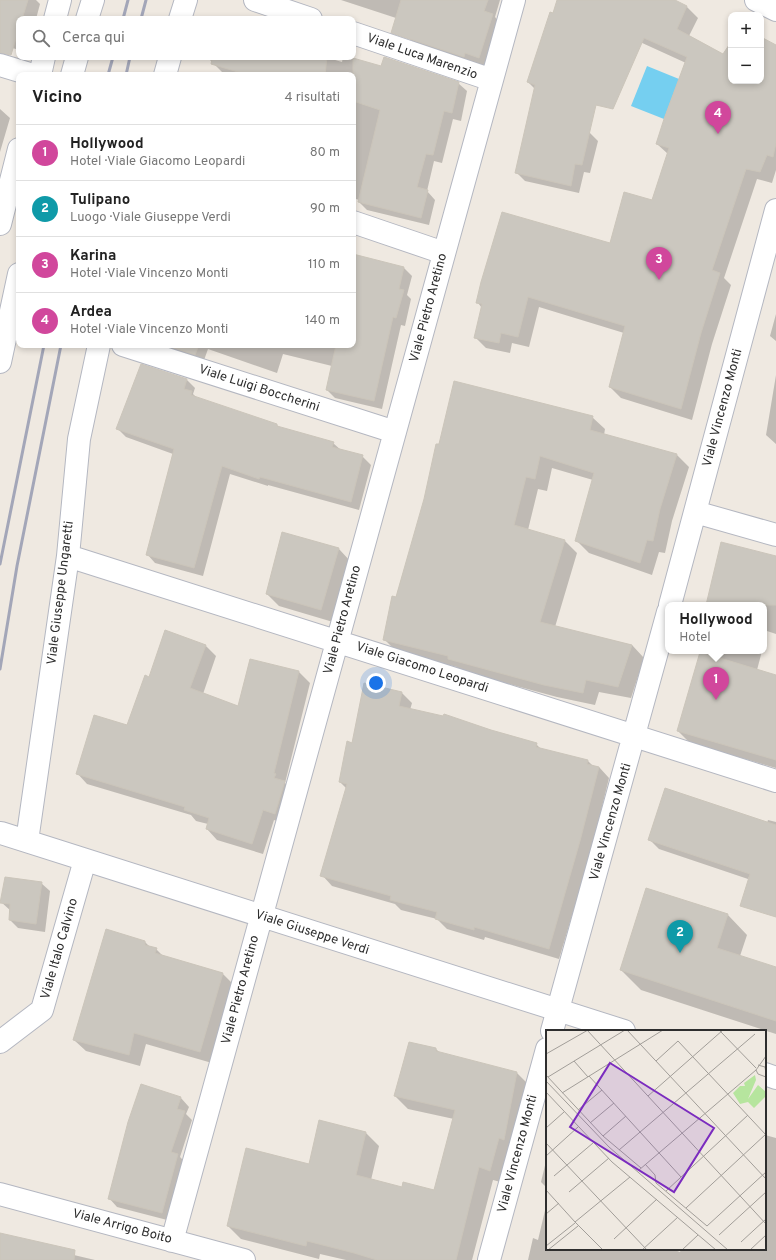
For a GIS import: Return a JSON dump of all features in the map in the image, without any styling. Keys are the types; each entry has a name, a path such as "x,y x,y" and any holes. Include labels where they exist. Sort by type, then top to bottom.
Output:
{"street":[{"path":"56,16 60,0"},
{"path":"88,16 93,0"},
{"path":"181,16 186,0"},
{"path":"255,0 302,16"},
{"name":"Viale Pietro Aretino","path":"172,1241 514,0"},
{"path":"756,0 776,10"},
{"name":"Viale Luca Marenzio","path":"356,34 492,80"},
{"path":"41,72 43,60"},
{"path":"73,72 76,60"},
{"path":"166,72 169,60"},
{"path":"0,66 22,72"},
{"path":"0,224 16,161"},
{"name":"Viale Vincenzo Monti","path":"671,602 776,210"},
{"path":"356,223 444,253"},
{"path":"0,362 16,288"},
{"name":"Viale Giuseppe Ungaretti","path":"27,841 68,556 79,439 98,348"},
{"name":"Viale Luigi Boccherini","path":"132,348 395,432"},
{"path":"695,512 776,535"},
{"name":"Viale Giacomo Leopardi","path":"68,556 776,781"},
{"name":"Viale Vincenzo Monti","path":"555,1021 665,623"},
{"name":"Viale Giuseppe Verdi","path":"1,833 261,916 555,1021 617,1030"},
{"name":"Viale Italo Calvino","path":"0,1042 42,1010 85,860"},
{"name":"Viale Vincenzo Monti","path":"489,1260 546,1053"},
{"path":"766,1074 776,1078"},
{"name":"Viale Arrigo Boito","path":"0,1194 244,1260"}],"water":[{"path":"647,66 679,79 664,119 631,106"}],"building":[{"path":"0,0 28,0 23,16 16,16 16,39 11,55 0,53"},
{"path":"401,0 488,0 484,11 493,14 479,58 465,53 464,57 391,33"},
{"path":"557,0 675,0 687,6 677,29 723,54 728,46 728,84 764,84 764,39 776,45 776,143 773,157 767,155 760,172 746,169 712,270 720,273 701,333 681,409 609,387 625,326 528,297 518,337 501,333 499,343 474,338 482,304 476,303 502,212 610,243 624,192 652,200 669,148 656,144 687,57 644,38 613,109 596,105 582,165 575,164 571,186 515,173 535,85 527,82 550,12 553,13"},
{"path":"384,57 459,82 452,113 444,111 433,155 426,154 417,187 428,190 421,218 358,202 380,110 356,102 356,72 353,72 353,60 356,59 381,66"},
{"path":"212,60 327,60 325,72 238,72 211,64"},
{"path":"356,255 404,267 399,289 404,290 396,318 393,317 374,401 326,390 335,348 356,348"},
{"path":"173,348 198,348 195,355"},
{"path":"141,364 187,379 184,389 192,391 191,395 277,424 277,426 334,442 332,447 363,455 351,502 260,477 259,479 222,466 194,568 146,555 174,449 116,429"},
{"path":"454,381 593,416 590,430 677,454 660,509 653,541 647,540 640,563 575,541 594,473 540,456 535,479 526,477 514,525 565,540 540,622 632,645 618,687 586,680 583,693 544,685 448,659 448,656 383,640 392,596 396,597 424,499 436,444 439,444"},
{"path":"282,532 339,548 321,610 266,594"},
{"path":"721,542 776,556 776,605 767,605 767,602 707,602"},
{"path":"165,630 206,645 190,688 238,706 250,659 299,671 274,773 276,774 274,778 285,781 275,814 263,810 252,844 206,829 209,818 184,810 185,807 76,774 94,715 127,725 145,675 149,677"},
{"path":"699,654 707,654 776,675 776,760 677,731"},
{"path":"364,683 402,692 399,706 443,716 444,714 491,730 537,743 536,747 588,760 587,764 599,767 580,841 549,949 474,927 474,930 435,919 437,912 390,900 391,896 320,876 347,784 339,782 347,741 352,743"},
{"path":"665,788 776,825 776,917 740,906 750,874 648,840"},
{"path":"5,877 42,882 36,924 9,920 10,904 0,903"},
{"path":"646,888 728,914 717,948 776,967 776,1021 620,970"},
{"path":"106,929 145,941 145,945 157,948 155,953 223,973 200,1052 134,1033 129,1055 73,1040"},
{"path":"409,1042 436,1048 436,1051 517,1072 504,1140 499,1138 490,1171 479,1167 456,1260 377,1260 307,1241 306,1246 227,1226 246,1148 309,1164 319,1120 366,1132 356,1175 402,1187 403,1182 434,1190 455,1110 394,1096"},
{"path":"141,1084 181,1097 177,1109 185,1111 171,1152 178,1154 162,1213 108,1199 128,1122"},
{"path":"0,1233 75,1250 74,1260 0,1260"}],"railway":[{"path":"124,16 128,0"},
{"path":"142,16 146,0"},
{"path":"109,72 112,60"},
{"path":"127,72 129,60"},
{"path":"0,564 43,348"},
{"path":"0,669 17,566 60,348"}],"place":[{"name":"Ardea","path":"718,134"},
{"name":"Karina","path":"659,280"},
{"name":"Hollywood","path":"716,700"},
{"name":"Tulipano","path":"680,953"}]}
